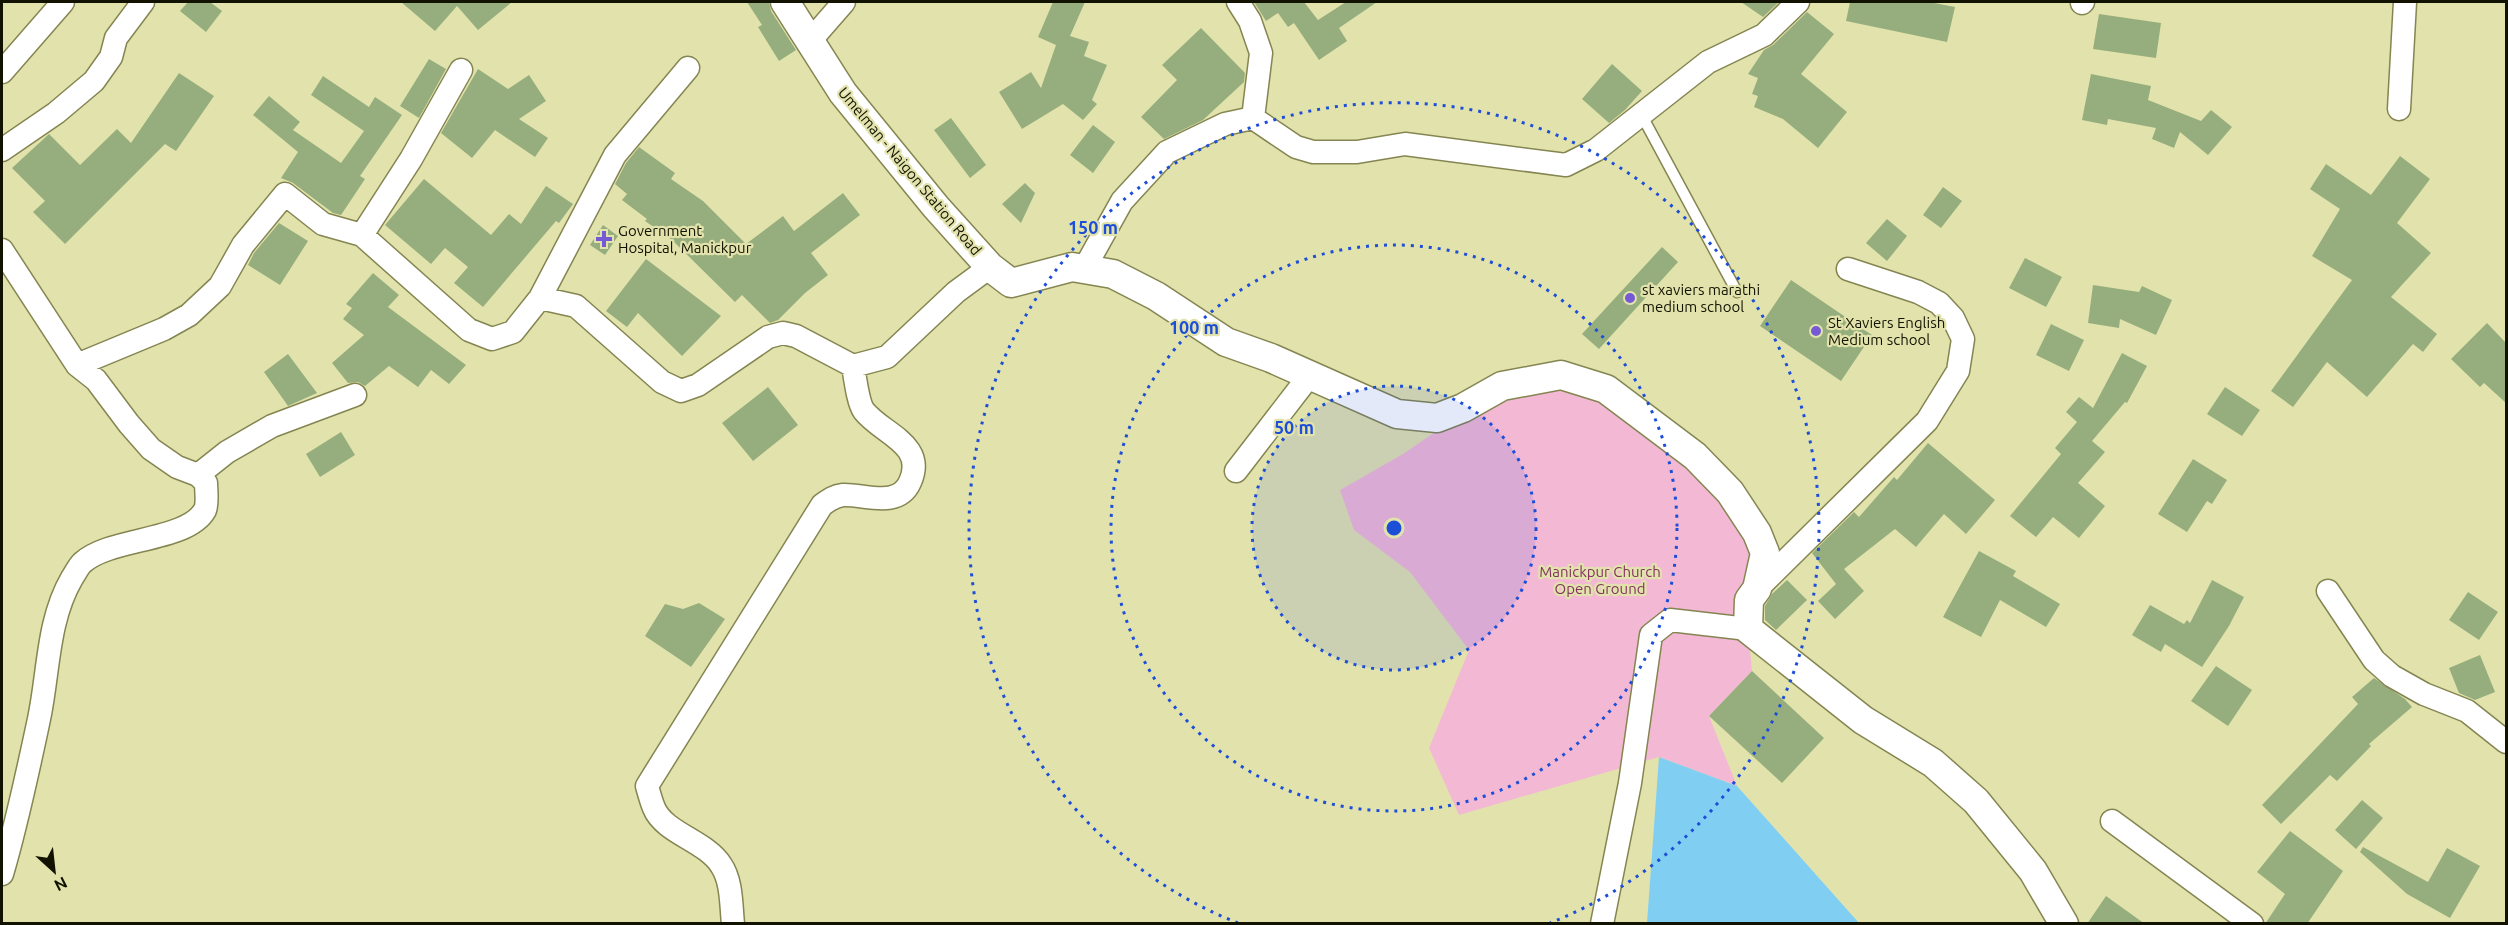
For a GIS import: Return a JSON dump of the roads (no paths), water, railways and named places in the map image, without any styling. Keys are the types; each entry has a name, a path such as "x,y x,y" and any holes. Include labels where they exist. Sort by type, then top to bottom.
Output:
{"street":[{"path":"2,72 63,2"},
{"path":"2,150 56,113 94,81 111,57 116,38 143,2"},
{"name":"Umelman - Naigon Station Road","path":"785,2 843,93 936,207 990,267 1011,283 1072,267 1113,274 1156,296 1226,342 1310,375 1397,414 1437,418 1463,408 1502,386 1562,375 1606,389 1695,456 1730,492 1763,543 1765,553 1757,589 1749,600 1748,629"},
{"path":"810,41 844,2"},
{"path":"1238,2 1250,21 1261,53 1252,118"},
{"path":"1084,269 1122,201 1167,152 1225,124 1252,118 1296,147 1313,152 1357,152 1405,144 1566,165 1596,150 1708,62 1764,35 1798,2"},
{"path":"2399,109 2405,2"},
{"path":"77,365 164,329 189,315 220,286 243,245 285,195 322,224 362,235 469,330 492,339 513,332 540,298 615,155 688,68"},
{"path":"362,235 411,159 460,70"},
{"path":"2,250 77,365 96,380 111,402 151,449 177,467 198,475 206,483 206,508 196,520 161,536 117,545 82,563 61,597 46,662 40,716 16,828 2,873"},
{"path":"540,298 576,306 662,382 681,391 698,385 768,337 783,333 796,336 853,366 887,357 956,292 990,267"},
{"path":"1757,589 1927,421 1958,371 1963,339 1953,318 1939,303 1918,292 1848,269"},
{"path":"733,924 730,890 722,866 711,853 664,822 654,810 647,786 822,505 841,495 873,499 896,496 907,490 915,470 913,460 903,443 863,410 853,366"},
{"path":"1236,471 1310,375"},
{"path":"198,475 228,452 273,426 355,395"},
{"path":"2328,591 2374,660 2392,676 2424,694 2467,711 2506,742"},
{"path":"1602,924 1629,783 1652,635 1670,620 1748,629 1863,720 1933,763 1976,801 2033,871 2064,924"},
{"path":"2112,821 2253,924"}],"lane":[{"path":"1641,114 1737,292"}],"water":[{"path":"1659,757 1737,786 1859,923 1647,923"}],"place":[{"name":"Government Hospital, Manickpur","path":"604,239"},
{"name":"st xaviers marathi medium school","path":"1630,298"},
{"name":"St Xaviers English Medium school","path":"1816,331"}],"park label":[{"name":"Manickpur Church Open Ground","path":"1600,580"}]}
